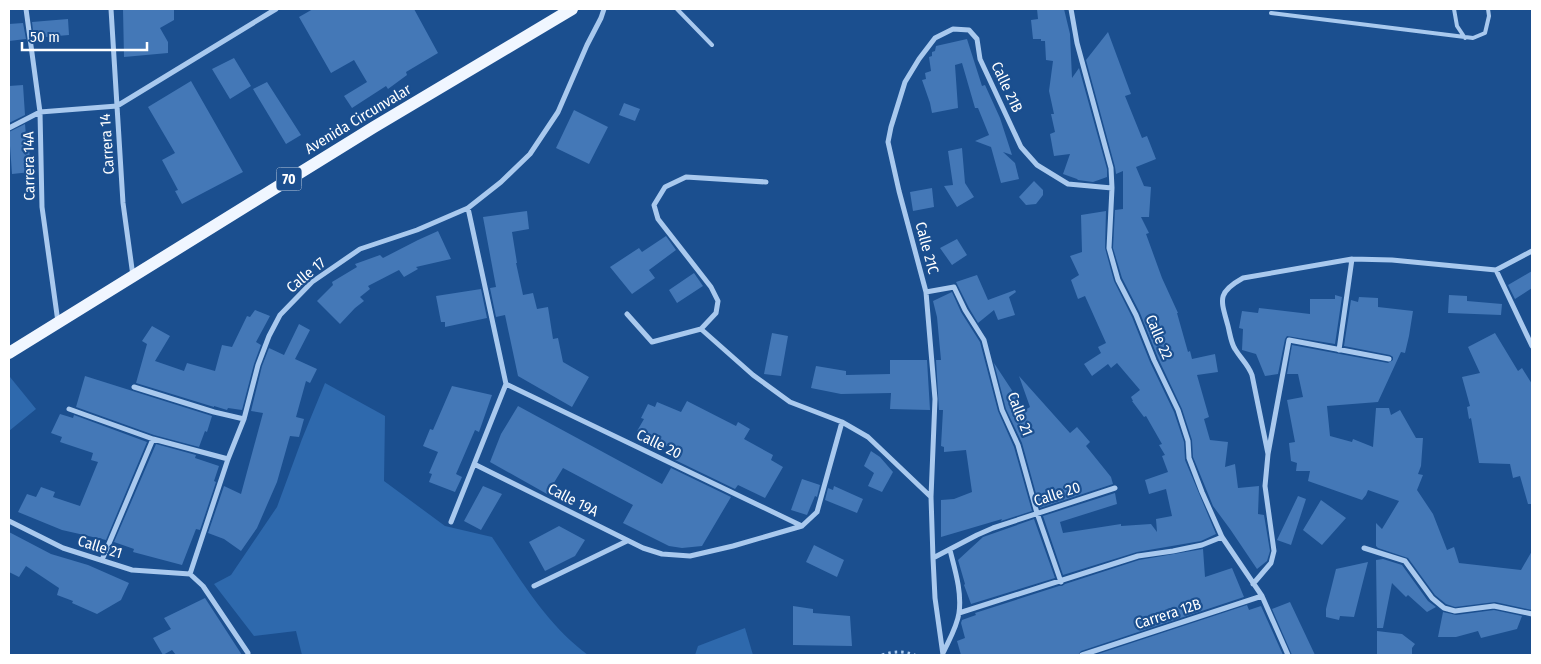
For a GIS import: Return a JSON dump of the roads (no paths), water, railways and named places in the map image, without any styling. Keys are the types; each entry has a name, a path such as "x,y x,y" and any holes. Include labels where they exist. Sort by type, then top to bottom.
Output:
{"main road":[{"name":"Avenida Circunvalar","path":"9,353 374,127 572,9"}],"street":[{"name":"Carrera 14A","path":"26,9 40,112 42,207 58,323"},
{"name":"Carrera 14","path":"111,9 123,203 133,276"},
{"path":"9,128 40,112 117,106 276,9"},
{"name":"Calle 17","path":"190,574 228,459 244,419 258,365 269,336 280,315 312,282 360,250 417,230 468,208 501,182 530,154 558,112 602,18 604,9"},
{"name":"Calle 22","path":"1071,9 1077,43 1111,168 1109,248 1118,280 1136,315 1154,360 1178,410 1188,441 1189,458 1222,537 1262,596 1288,655"},
{"name":"Calle 21B","path":"953,29 969,30 977,39 980,59 1020,147 1037,165 1068,184 1112,188"},
{"name":"Calle 21C","path":"933,558 931,497 935,399 926,292 888,142 905,82 935,38 953,29"},
{"path":"627,314 652,342 701,329 716,313 718,301 711,287 658,219 654,205 665,187 686,176 766,182"},
{"path":"451,522 506,384 468,208"},
{"path":"1268,454 1252,375 1248,365 1234,348 1221,301 1225,291 1231,284 1243,278 1352,259 1392,260 1496,270 1532,251"},
{"path":"1339,350 1352,259"},
{"path":"1496,270 1532,346"},
{"name":"Calle 21","path":"926,292 954,287 965,310 984,340 1002,410 1018,445 1037,513 1060,582"},
{"path":"701,329 754,375 790,402 842,422 868,437 931,497"},
{"path":"1254,584 1271,563 1274,551 1265,486 1268,454 1288,340 1389,359"},
{"name":"Calle 20","path":"506,384 802,526"},
{"path":"134,387 214,412 244,419"},
{"path":"69,409 153,439 228,459"},
{"path":"802,526 817,512 842,422"},
{"path":"102,560 153,439"},
{"name":"Calle 19A","path":"474,464 627,541 662,554 690,556 802,526"},
{"name":"Calle 20","path":"933,558 977,535 1115,488"},
{"name":"Calle 21","path":"9,521 63,548 132,570 190,574"},
{"path":"959,613 1138,556 1173,552 1202,545 1222,537"},
{"path":"534,586 627,541"},
{"path":"1364,548 1405,561 1432,598 1444,608 1456,611 1494,606 1532,614"},
{"path":"943,654 959,613 959,591 950,550"},
{"path":"933,558 943,654"},
{"path":"190,574 203,586 248,655"},
{"name":"Carrera 12B","path":"1082,655 1092,654 1262,596"}],"lane":[{"path":"677,9 712,45"},
{"path":"1454,9 1456,26 1465,38"},
{"path":"1271,13 1473,38 1485,33 1489,16 1488,9"}]}
